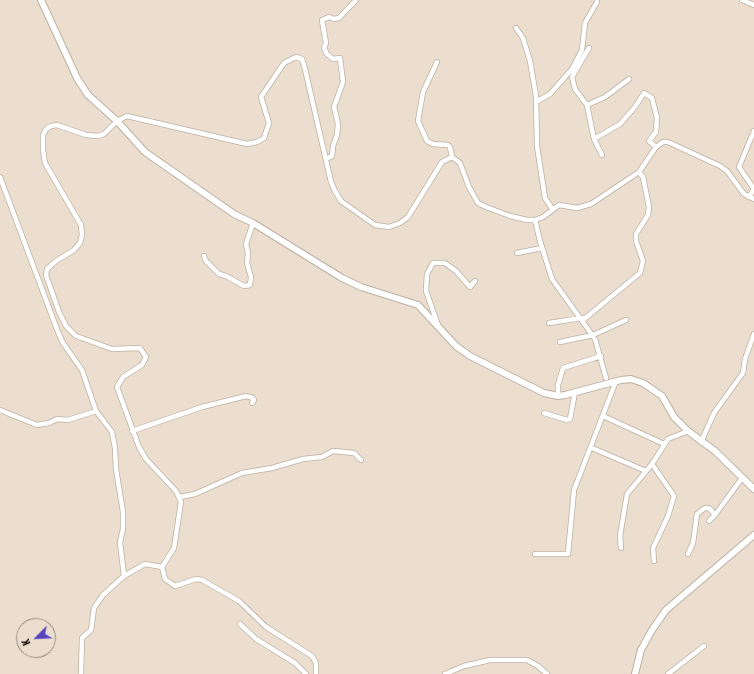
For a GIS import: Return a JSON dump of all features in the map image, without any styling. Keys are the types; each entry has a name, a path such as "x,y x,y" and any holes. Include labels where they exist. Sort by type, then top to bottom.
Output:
{"main road":[{"path":"41,0 77,78 88,95 117,121 145,152 234,214 253,223 342,278 361,287 418,305 456,346 470,356 544,393 558,396 616,381 631,379 643,383 662,396 674,417 701,442 715,451 754,489"},
{"path":"635,674 641,650 652,630 666,610 754,535"}],"street":[{"path":"326,159 332,156 333,146 337,136 338,124 334,107 343,82 340,58 333,59 326,54 324,48 326,43 322,20 329,17 334,19 339,18 356,0"},
{"path":"742,0 754,5"},
{"path":"536,102 550,94 572,69 582,50 585,23 597,2"},
{"path":"516,28 523,38 527,49 536,102 537,146 545,198 553,210"},
{"path":"589,48 572,77 575,89 587,105 594,139 602,155"},
{"path":"316,674 316,663 312,656 266,628 239,601 202,580 188,581 178,585 170,584 165,580 162,567 175,542 180,510 180,497 146,459 132,430 117,387 123,377 142,365 146,356 140,348 112,349 90,342 71,333 59,312 46,275 47,269 56,261 74,250 80,243 82,235 81,226 45,163 43,135 46,129 51,126 57,126 86,135 98,136 104,134 117,121 128,116 247,144 257,142 264,138 269,123 261,97 284,63 299,57 302,59 305,69 331,182 341,201 375,225 382,227 400,223 408,217 442,162 452,157"},
{"path":"437,62 423,92 418,122 427,141 432,144 448,145 450,147 452,157 460,162 469,187 478,202 486,207 510,216 527,220 535,220 560,205 577,208 591,204 639,172 656,147 659,144 668,142 728,171 751,198"},
{"path":"587,105 605,97 629,79"},
{"path":"594,139 620,124 635,107 644,93 652,98 657,118 656,132 650,141 656,147"},
{"path":"751,198 754,189 739,167 754,131"},
{"path":"549,323 583,319 640,273 643,261 636,241 636,234 648,215 649,207 642,177 639,172"},
{"path":"0,177 55,326 63,343 82,370 96,411 112,432 122,512 123,529 120,542 124,576"},
{"path":"535,220 552,279 583,319 593,335 601,356 606,378"},
{"path":"204,256 206,261 219,274 244,286 250,285 251,277 247,263 248,253 246,244 253,223"},
{"path":"516,253 542,248"},
{"path":"439,328 426,291 427,274 433,263 444,263 456,272 470,287 475,281"},
{"path":"560,342 593,335 626,320"},
{"path":"701,442 714,413 743,373 745,359 754,334"},
{"path":"558,396 558,385 563,368 601,356"},
{"path":"535,554 568,554 574,490 592,448 616,381"},
{"path":"544,413 567,420 570,419 575,392"},
{"path":"132,430 202,407 246,396 253,398 252,403"},
{"path":"0,410 36,424 48,423 57,419 68,420 96,411"},
{"path":"603,416 664,444"},
{"path":"621,548 620,536 627,494 652,464 668,439 688,431"},
{"path":"592,448 646,471"},
{"path":"180,497 195,494 242,473 272,468 303,459 322,457 333,451 354,454 361,460"},
{"path":"652,464 674,496 668,516 653,548 654,561"},
{"path":"709,522 716,515 742,478"},
{"path":"688,554 693,543 697,514 705,508 709,508 716,515"},
{"path":"81,674 82,638 91,630 94,608 103,596 124,576 146,564 162,567"},
{"path":"240,624 256,639 295,662 306,674"},
{"path":"668,674 704,646"},
{"path":"444,674 464,666 490,660 527,660 538,666 547,674"}]}
